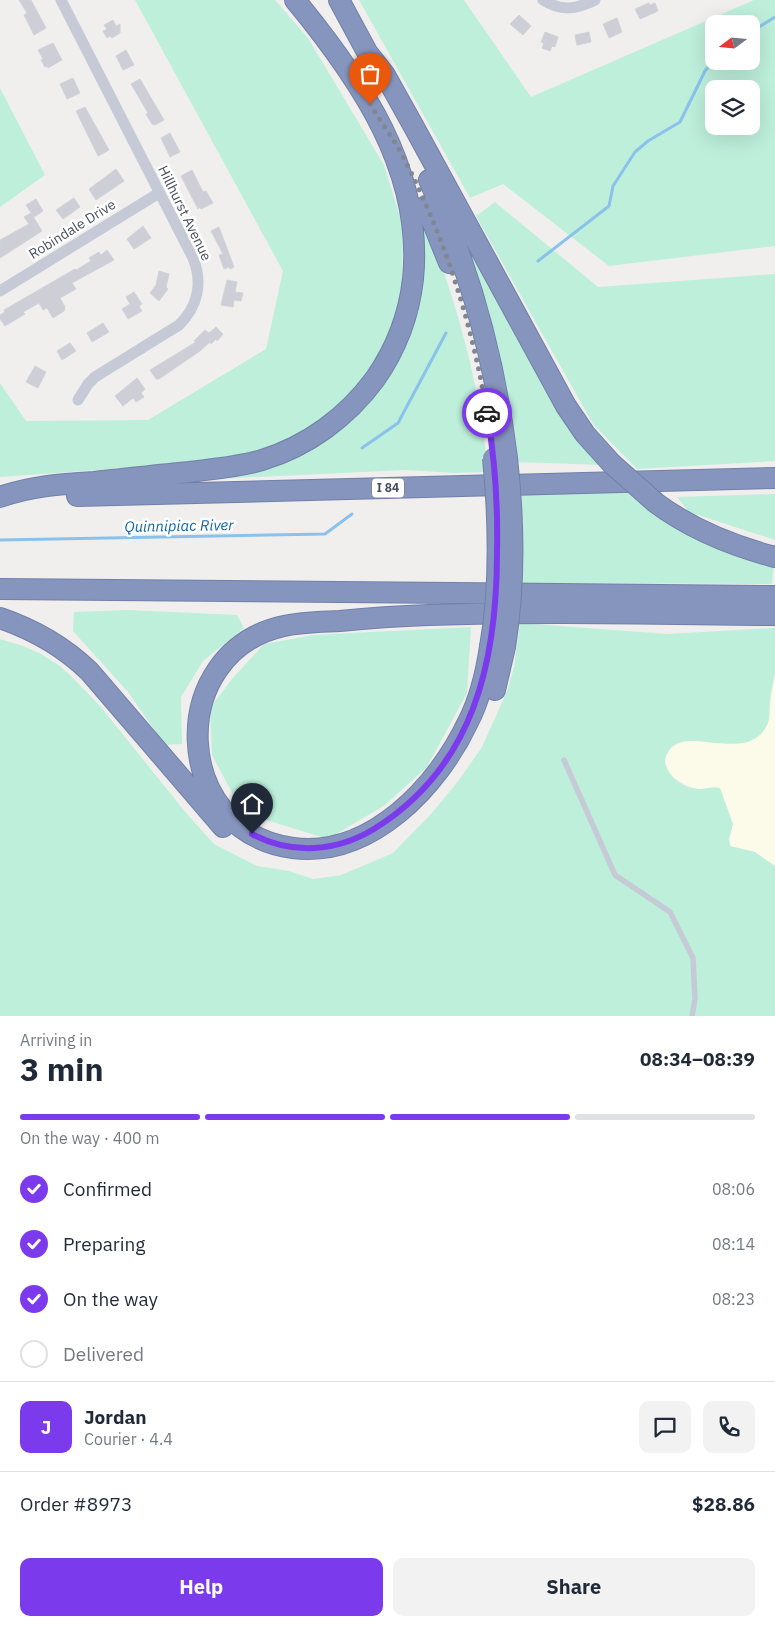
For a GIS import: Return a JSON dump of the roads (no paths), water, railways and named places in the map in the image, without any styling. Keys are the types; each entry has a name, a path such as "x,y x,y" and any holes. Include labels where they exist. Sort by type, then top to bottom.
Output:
{"highway":[{"path":"295,0 344,64 379,120 390,134 417,185 457,286 511,508 512,556 509,607 497,647 473,712 445,762 410,802 386,821 362,836 336,845 311,848 284,846 267,841 244,828 228,815 207,783 199,760 197,736 200,713 209,685 218,669 234,651 258,636 274,629 305,623 468,614 775,615"},
{"path":"339,0 367,52 385,75 566,406 585,434 612,464 656,503 703,531 751,550 775,557"},
{"path":"367,52 375,77 437,196 465,266 492,366 500,458"},
{"path":"0,497 43,486 145,477 250,463 274,456 299,445 321,432 349,408 375,378 393,349 406,314 412,282 414,242 410,204 401,173 379,120"},
{"name":"I 84","path":"0,497 775,478"},
{"path":"0,589 775,596"},
{"path":"0,618 48,639 68,652 90,671 208,812 231,834 261,853 299,862 319,862 339,858 372,845 404,824 437,794 461,764 478,734 492,698 497,647"}],"street":[{"name":"Hillhurst Avenue","path":"61,0 198,270 199,282 194,306 188,317 179,325 95,377 78,400"},
{"path":"543,0 565,9 575,8 595,0"},
{"name":"Robindale Drive","path":"0,291 159,193"}],"lane":[{"path":"564,760 615,875 670,912 693,958 695,1000 692,1016"}],"waterway":[{"name":"Quinnipiac River","path":"760,26 775,17"},
{"name":"Quinnipiac River","path":"538,261 609,206 613,186 635,152 648,141 680,122 706,70"},
{"name":"Quinnipiac River","path":"362,448 398,423 446,333"},
{"name":"Quinnipiac River","path":"0,540 325,534 352,514"}]}
